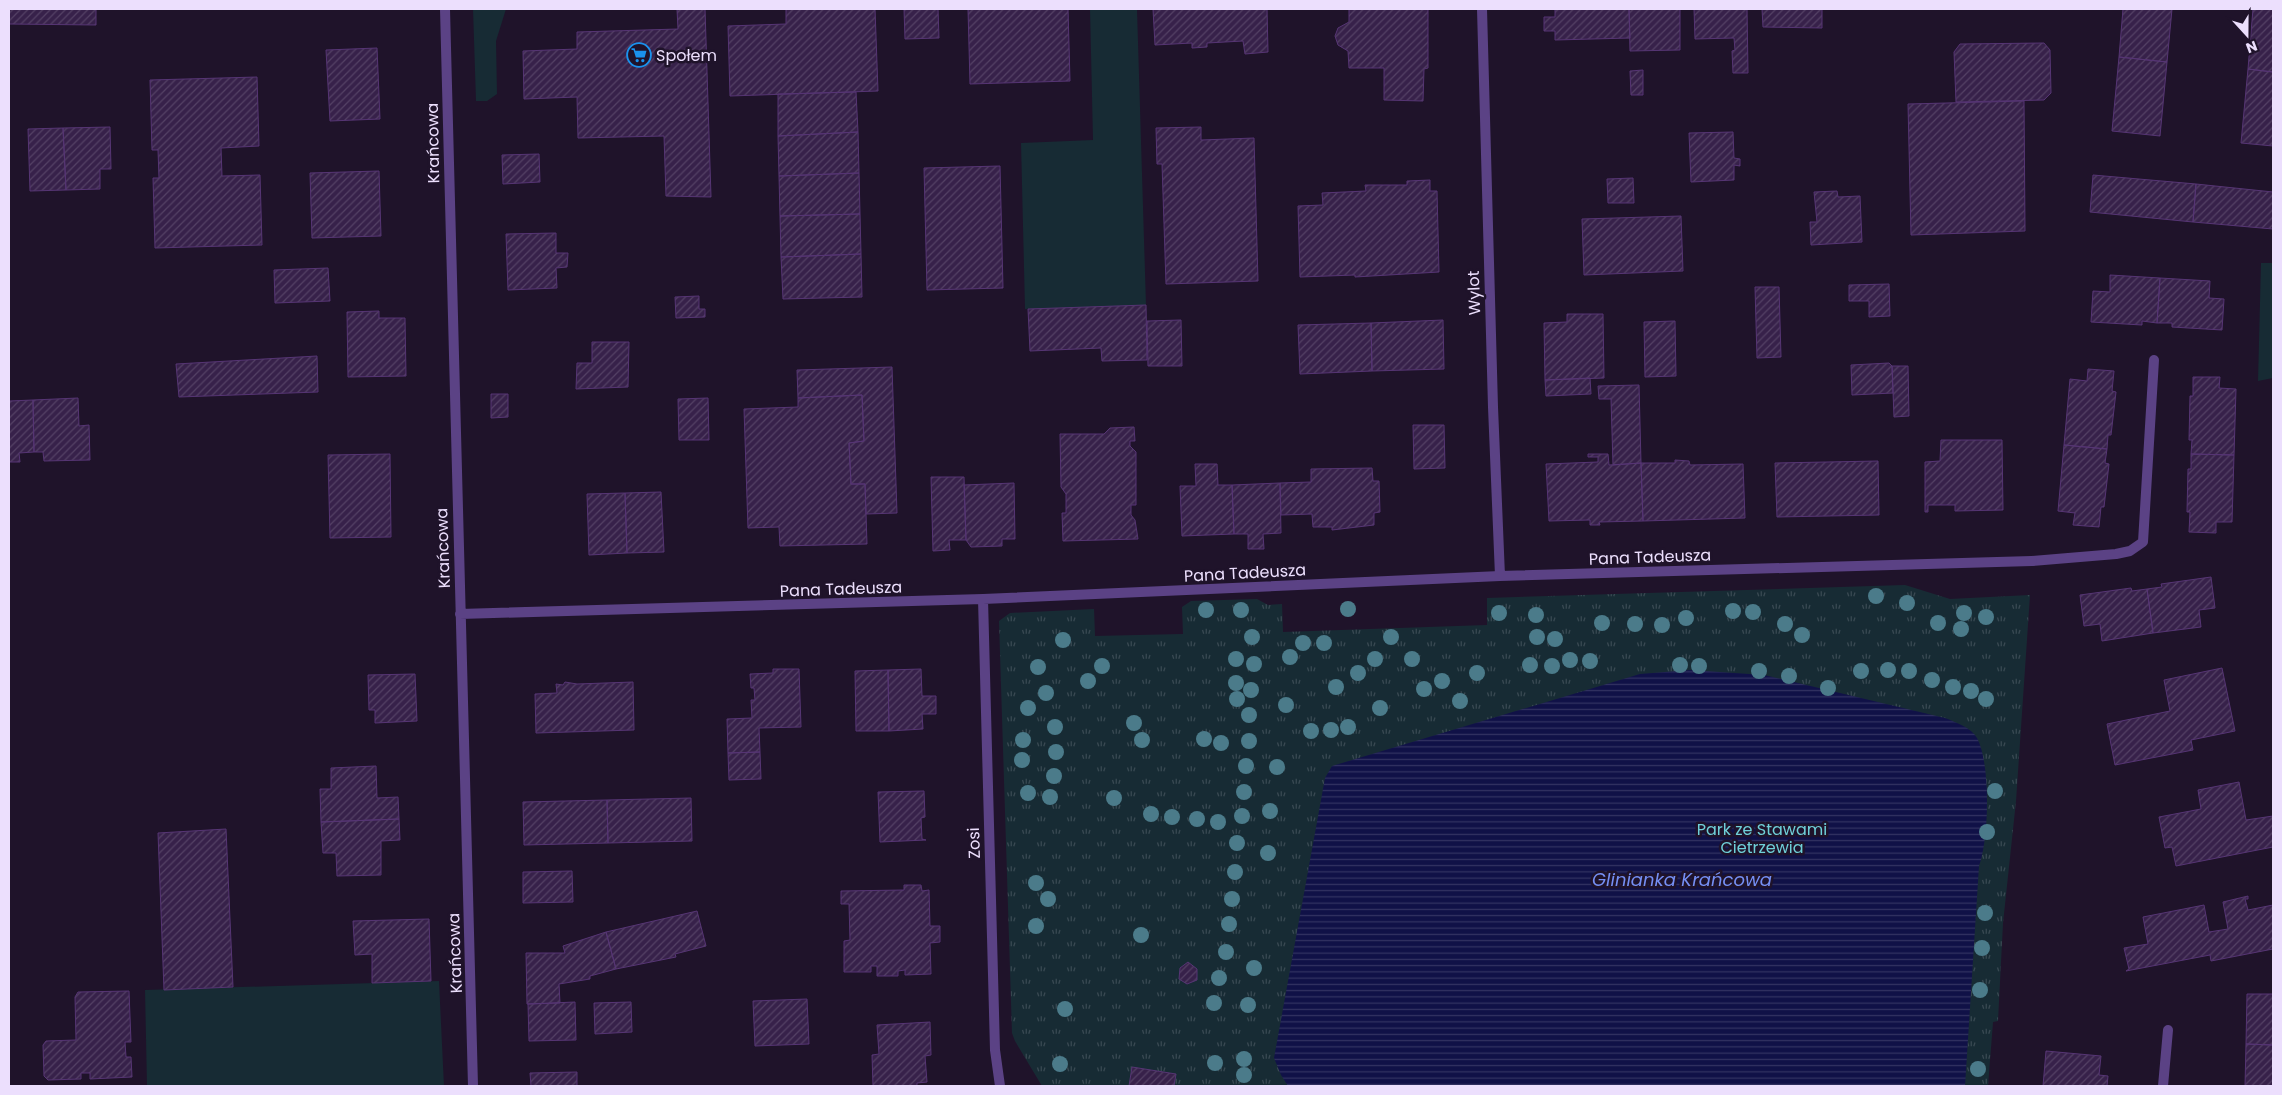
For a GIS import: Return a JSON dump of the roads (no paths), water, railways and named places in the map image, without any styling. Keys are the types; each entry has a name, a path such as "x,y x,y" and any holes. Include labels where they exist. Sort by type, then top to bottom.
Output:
{"street":[{"name":"Krańcowa","path":"445,9 473,1086"},
{"name":"Wylot","path":"1482,9 1493,407 1500,576"},
{"name":"Pana Tadeusza","path":"460,614 983,599 1500,576 2032,561 2116,554 2130,551 2143,542 2154,360"},
{"name":"Zosi","path":"983,599 995,1050 1000,1086"},
{"path":"2163,1086 2168,1030"}],"water":[{"name":"Glinianka Krańcowa","path":"1690,670 1764,675 1945,718 1958,723 1975,734 1982,750 1985,765 1987,802 1985,838 1979,866 1965,1086 1288,1086 1274,1058 1325,778 1332,766 1640,674"}],"place":[{"name":"Społem","path":"639,55"}],"park label":[{"name":"Park ze Stawami Cietrzewia","path":"1762,838"}]}
